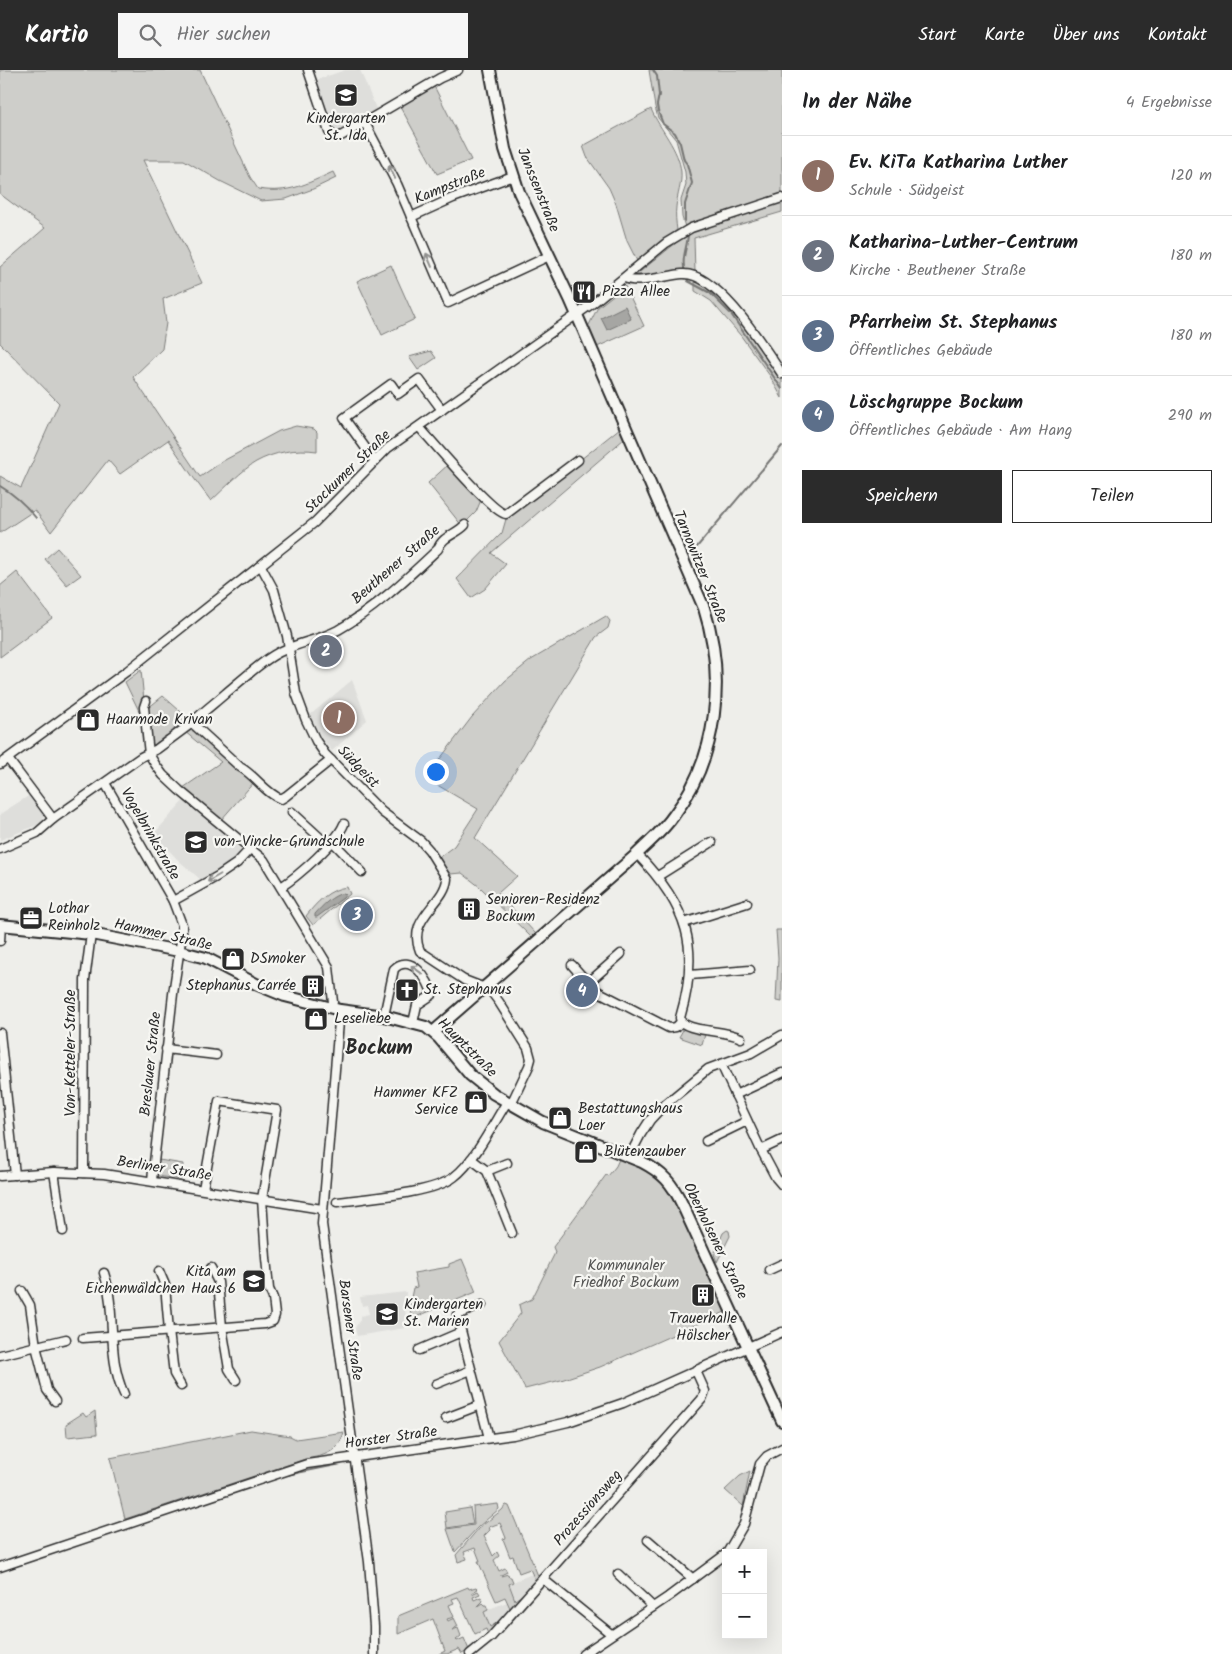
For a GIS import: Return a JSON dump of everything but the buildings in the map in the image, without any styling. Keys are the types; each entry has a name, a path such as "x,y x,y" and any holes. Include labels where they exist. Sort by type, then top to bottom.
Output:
{"main road":[{"name":"Janssenstraße","path":"490,70 505,149 513,176 576,314"},
{"name":"Tarnowitzer Straße","path":"433,1032 661,831 686,796 702,762 709,741 715,707 716,663 704,608 576,314"},
{"name":"Hammer Straße","path":"0,925 91,934 179,951 206,958 266,990 336,1008"},
{"name":"Hauptstraße","path":"336,1008 413,1022 426,1027 433,1032 470,1075 484,1087 509,1103"},
{"name":"Oberholsener Straße","path":"509,1103 543,1122 654,1168 666,1178 672,1185 686,1212 782,1421"}],"street":[{"path":"308,70 329,132 335,137 341,136 365,123 440,78 458,70"},
{"name":"Kampstraße","path":"365,123 386,161 411,217 453,198 513,176"},
{"name":"Stockumer Straße","path":"0,764 127,671 261,566 315,522 388,448 576,314 625,278 652,254 674,238 691,228 782,198"},
{"path":"411,217 448,303 549,256"},
{"path":"625,278 632,280 687,274 708,284 737,310 782,374"},
{"path":"375,462 344,418 391,384 398,394 419,379 442,410"},
{"path":"419,427 502,514 506,514 578,460"},
{"name":"Beuthener Straße","path":"192,723 201,713 279,652 336,631 359,616 414,572 450,535 458,533 466,525"},
{"name":"Südgeist","path":"261,566 274,590 289,648 296,693 316,741 331,760 382,812 421,841 429,850 447,879 444,888 423,918 418,930 418,946 420,951 464,980 484,987"},
{"path":"146,701 144,707 149,754"},
{"path":"192,723 240,767 281,799 331,760"},
{"name":"Vogelbrinkstraße","path":"179,951 182,925 173,901 105,783 141,757 157,750 192,723"},
{"name":"Barsener Straße","path":"149,754 163,775 264,860 329,967 333,1002 336,1008 322,1232 372,1594 374,1654"},
{"path":"8,759 53,820"},
{"path":"0,849 37,833 105,783"},
{"path":"292,812 362,872"},
{"path":"281,887 297,877 340,833 344,824"},
{"path":"658,876 712,842"},
{"path":"173,901 218,876 237,863 250,849"},
{"path":"572,965 599,992 669,1028 676,1027 681,1022 680,1018 690,975 689,946 684,923 673,899 658,876 637,854"},
{"path":"684,923 747,903"},
{"path":"0,925 0,941"},
{"name":"Von-Ketteler-Straße","path":"84,1173 85,980 91,934"},
{"name":"Breslauer Straße","path":"152,1180 179,951"},
{"path":"588,983 621,954"},
{"path":"384,1016 394,969 401,964 412,966 420,970 425,976 432,995 417,1005 413,1022"},
{"path":"690,975 750,970"},
{"path":"337,1202 420,1190 435,1186 452,1179 471,1159 509,1103 529,1066 530,1059 529,1052 499,1002 490,990 484,987"},
{"path":"681,1022 693,1027 734,1034 741,1038"},
{"path":"0,1033 15,1175"},
{"path":"629,1157 645,1127 663,1106 708,1069 751,1054 782,1035"},
{"path":"166,1049 216,1055"},
{"path":"720,1064 761,1150 776,1178 782,1184"},
{"path":"735,1095 782,1073"},
{"path":"83,1338 222,1328 265,1324 273,1321 275,1315 273,1298 269,1289 262,1199 277,1110 218,1101 203,1189"},
{"path":"706,1142 747,1121"},
{"path":"761,1150 782,1140"},
{"path":"471,1159 487,1171 512,1233"},
{"path":"487,1171 507,1164"},
{"path":"54,1172 63,1231"},
{"name":"Berliner Straße","path":"0,1176 54,1172 104,1174 152,1180 322,1209"},
{"path":"769,1270 782,1264"},
{"path":"211,1268 218,1282 222,1328 229,1369 236,1380"},
{"path":"159,1271 165,1286 168,1331 174,1374 181,1386"},
{"path":"104,1273 109,1289 118,1381 124,1394"},
{"path":"22,1291 30,1305 36,1346 48,1390 55,1401"},
{"path":"482,1305 457,1315 489,1438"},
{"path":"418,1350 461,1332"},
{"name":"Horster Straße","path":"0,1567 299,1466 547,1428 592,1415 631,1400 782,1332"},
{"path":"0,1355 66,1339"},
{"path":"436,1384 471,1370"},
{"name":"Prozessionsweg","path":"470,1654 491,1637 702,1399 705,1391 696,1371"},
{"path":"446,1418 480,1405"},
{"path":"729,1549 744,1524 760,1464 767,1456 782,1448"},
{"path":"648,1540 693,1579"},
{"path":"583,1654 722,1557"},
{"path":"618,1574 652,1607"},
{"path":"543,1579 611,1634"}],"shaded area":[{"name":"Kindergarten St. Ida","path":"345,70 360,70 377,111 339,133 333,132 316,80"},
{"path":"625,306 631,319 607,330 601,318"},
{"path":"352,680 367,720 332,751 321,737 310,715"},
{"path":"30,795 44,816 42,823 0,840 0,814"},
{"name":"von-Vincke-Grundschule","path":"184,800 241,850 237,858 201,880 177,859 154,834"},
{"path":"343,893 346,894 343,898 315,917 315,914 328,901"},
{"name":"Kindergarten St. Marien","path":"406,1292 405,1328 357,1336 355,1328 360,1320 360,1316 369,1314 367,1305 362,1306 360,1297"},
{"path":"532,1574 535,1580 526,1592 515,1600 508,1584"},
{"path":"507,1602 510,1608 496,1625 490,1627 484,1611"}],"green space":[{"path":"0,70 200,70 250,177 258,189 279,190 297,187 333,172 336,178 313,189 286,199 261,201 220,181 184,160 143,160 202,283 163,299 166,323 162,349 133,377 200,477 223,461 279,431 296,426 314,429 317,432 317,451 278,453 256,462 245,469 211,501 168,440 120,474 108,460 51,532 35,510 0,533 0,476 21,488 59,403 0,343 0,267 45,228 0,194"},
{"path":"649,70 782,70 782,212 694,238 695,272 636,279 633,276 687,234 682,217 681,200 686,185 685,172 676,140 658,118"},
{"path":"434,86 471,160 437,174 400,106"},
{"path":"651,109 673,147 680,164 681,176 676,210 677,230 637,261 627,241 609,188 587,157 583,146"},
{"path":"391,265 415,319 382,335 357,281"},
{"path":"695,279 708,287 735,313 782,377 782,398 770,376 741,336 711,301 695,291"},
{"path":"625,286 644,326 597,347 588,327 598,307"},
{"path":"431,351 436,358 418,370 409,357"},
{"path":"620,428 624,439 491,553 506,564 485,589 471,598 457,579 502,533 506,519"},
{"path":"450,463 481,500 476,512 462,526 428,483"},
{"path":"57,548 81,575 67,585 45,559"},
{"path":"17,572 52,618 0,657 0,586"},
{"path":"606,616 610,621 608,628 596,637 475,838 517,876 498,893 536,934 531,937 480,887 462,873 450,874 438,858 454,846 478,809 427,779 430,772 472,717 505,681 531,660"},
{"path":"141,670 144,701 139,711 125,682"},
{"path":"163,696 188,718 174,729 172,736 172,733 170,733 165,738 162,738 160,742 157,742 154,749 151,747 148,708"},
{"path":"184,731 194,731 255,781 221,820 183,788 221,762"},
{"path":"347,887 350,894 313,925 306,916 329,893"},
{"path":"776,930 782,930 782,1002 776,1001 778,958"},
{"path":"684,1028 706,1031 702,1045 679,1037"},
{"name":"Kommunaler Friedhof Bockum","path":"619,1159 647,1171 664,1185 678,1209 725,1312 600,1367 525,1389 499,1341 521,1313 519,1305 532,1299 554,1255 553,1247 606,1175 608,1176 616,1166"},
{"path":"159,1160 183,1164 181,1180 158,1176"},
{"path":"727,1230 730,1236 717,1262 714,1254 723,1233"},
{"path":"462,1259 476,1292 411,1319 410,1302 413,1288 417,1287 414,1273 449,1267 449,1264"},
{"path":"95,1411 97,1434 67,1437 66,1424 83,1413 86,1417"},
{"path":"251,1430 290,1436 296,1439 344,1432 338,1445 324,1455 305,1459 125,1519 110,1458"},
{"path":"750,1471 743,1506 725,1490 740,1476"},
{"path":"498,1504 499,1509 478,1527 455,1552 447,1529 474,1525 473,1507"},
{"path":"506,1505 509,1506 539,1578 528,1590 535,1580 530,1569 519,1573 513,1556 510,1557 503,1539 506,1538 500,1523 489,1527 490,1530 484,1536 493,1556 497,1552 499,1556 494,1560 499,1571 505,1568 507,1572 501,1576 508,1574 511,1577 513,1582 509,1584 515,1600 526,1592 504,1617 510,1608 505,1597 496,1601 478,1561 480,1561 475,1548 464,1552 467,1559 458,1562 456,1555 479,1528"},
{"path":"470,1508 473,1524 447,1528 445,1512"},
{"path":"468,1587 469,1589 476,1587 478,1589 471,1593 478,1591 480,1594 473,1597 474,1600 481,1597 483,1601 477,1607 483,1603 486,1605 488,1610 484,1612 490,1627 500,1621 488,1634 486,1629 475,1634 458,1597 452,1599 454,1603 449,1605 454,1617 447,1619 448,1621 454,1618 458,1626 452,1630 458,1628 461,1636 456,1640 464,1638 469,1650 462,1654 459,1649 447,1654 439,1654 445,1651 433,1619 398,1634 398,1616"}],"waterway":[{"path":"653,70 657,76 658,111 663,124 675,133 680,143 692,183 685,204 685,221"},
{"path":"685,272 684,258 688,235"},
{"path":"686,277 688,281 710,293 731,314 782,389"},
{"path":"691,554 782,446"},
{"path":"0,486 20,500 36,518"},
{"path":"287,1475 341,1464"},
{"path":"0,1571 59,1551"}],"place":[{"name":"Kindergarten St. Ida","path":"346,95"},
{"name":"Pizza Allee","path":"584,292"},
{"name":"Katharina-Luther-Centrum","path":"326,651"},
{"name":"Ev. KiTa Katharina Luther","path":"339,718"},
{"name":"Haarmode Krivan","path":"88,720"},
{"name":"von-Vincke-Grundschule","path":"196,842"},
{"name":"Senioren-Residenz Bockum","path":"469,909"},
{"name":"Pfarrheim St. Stephanus","path":"357,915"},
{"name":"Lothar Reinholz","path":"31,918"},
{"name":"DSmoker","path":"233,959"},
{"name":"Stephanus Carrée","path":"313,986"},
{"name":"St. Stephanus","path":"407,990"},
{"name":"Löschgruppe Bockum","path":"582,991"},
{"name":"Leseliebe","path":"316,1019"},
{"name":"Hammer KFZ Service","path":"476,1102"},
{"name":"Bestattungshaus Loer","path":"560,1118"},
{"name":"Blütenzauber","path":"586,1152"},
{"name":"Kita am Eichenwäldchen Haus 6","path":"254,1281"},
{"name":"Trauerhalle Hölscher","path":"703,1295"},
{"name":"Kindergarten St. Marien","path":"387,1314"}],"district":[{"name":"Bockum","path":"379,1049"}]}
